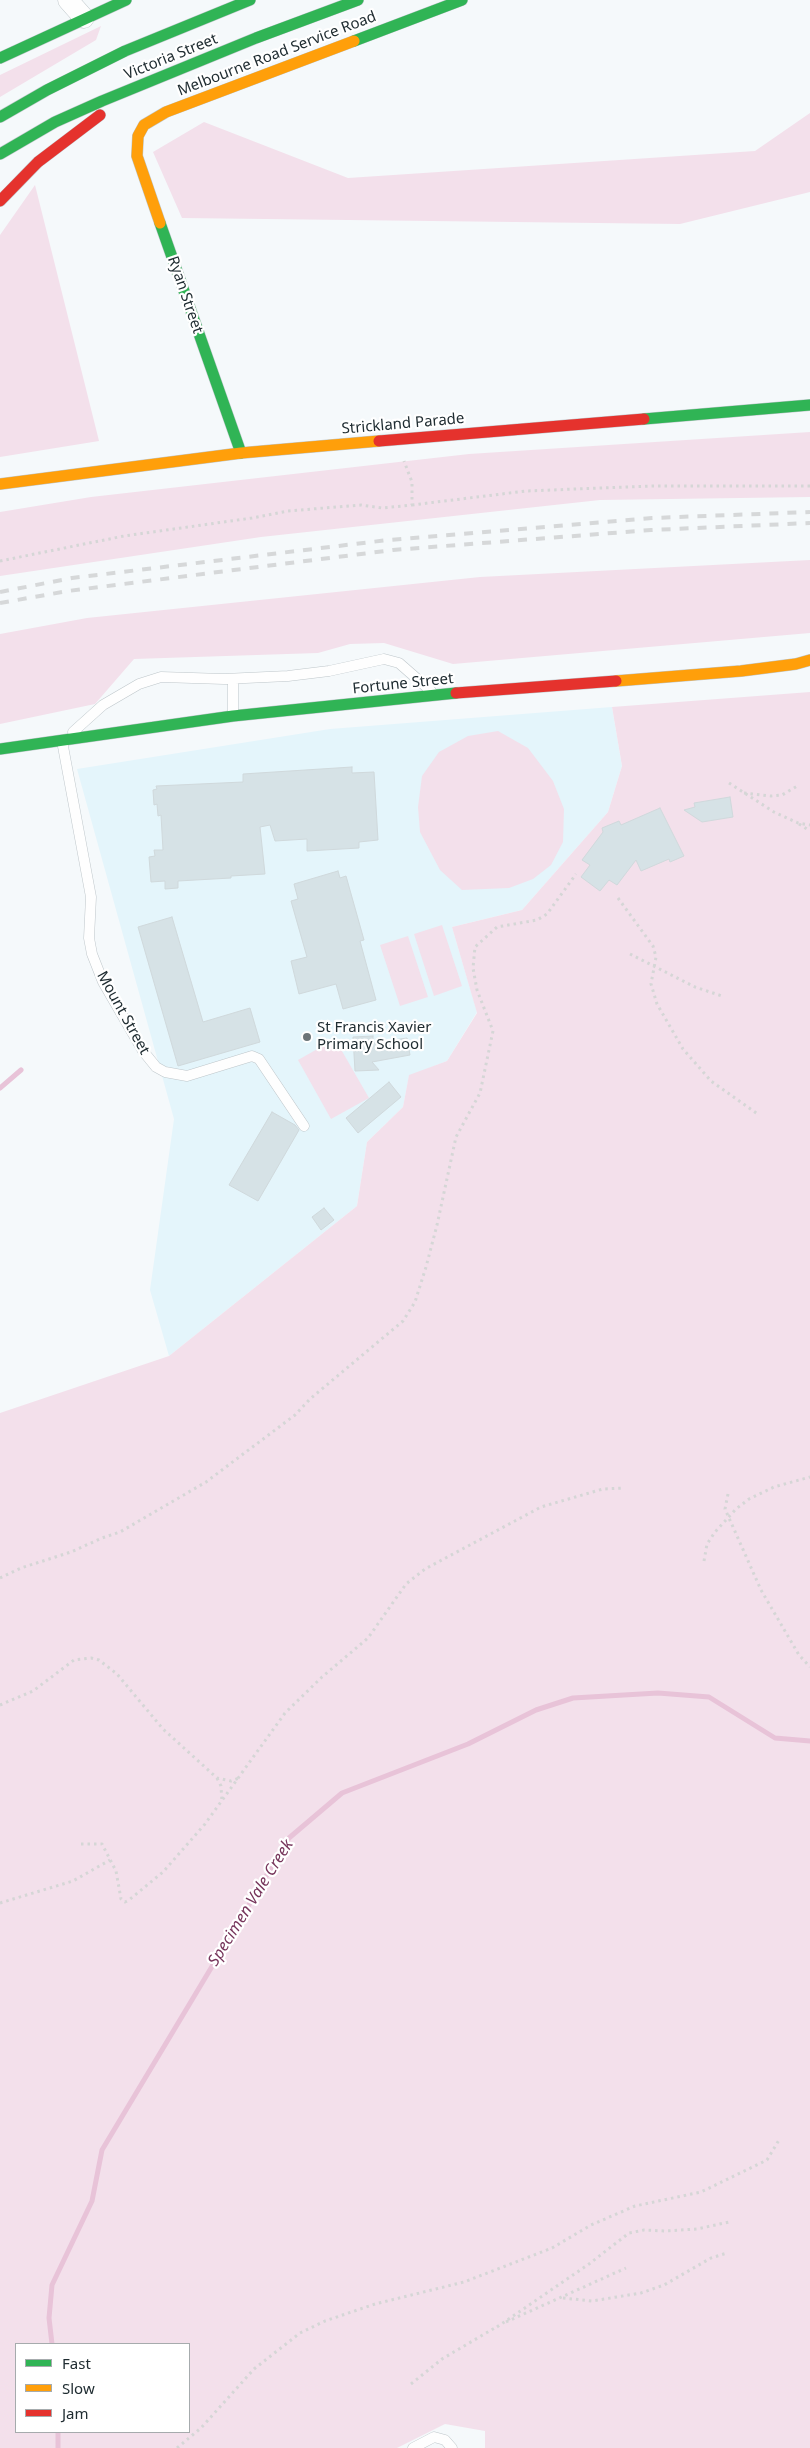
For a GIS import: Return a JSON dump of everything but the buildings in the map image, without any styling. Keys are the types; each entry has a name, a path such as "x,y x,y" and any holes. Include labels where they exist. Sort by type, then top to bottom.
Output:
{"street":[{"path":"68,0 84,18"},
{"path":"0,58 126,0"},
{"name":"Victoria Street","path":"0,117 46,90 125,51 250,0"},
{"path":"256,38 344,0"},
{"name":"Victoria Street","path":"0,154 55,122 256,38 358,0"},
{"name":"Melbourne Road Service Road","path":"138,136 144,125 166,112 462,0"},
{"path":"0,201 38,162 77,130 116,104 170,73"},
{"name":"Ryan Street","path":"138,136 136,156 241,452"},
{"name":"Strickland Parade","path":"0,484 241,452 810,405"},
{"name":"Fortune Street","path":"0,749 233,716 436,695 741,671 796,664 810,660"}],"lane":[{"path":"64,739 103,706 151,679 233,679 312,674 384,659 398,663 436,695"},
{"path":"233,679 233,716"},
{"name":"Mount Street","path":"64,739 89,879 91,897 89,938 92,954 103,982 143,1051 156,1067 166,1072 187,1076 252,1056 259,1059 304,1126"},
{"path":"412,2448 434,2437 450,2446"}],"path":[{"path":"400,439 412,482 412,505"},
{"path":"0,561 124,536 288,511 361,505 382,508 526,491 652,486 810,486"},
{"path":"728,783 774,812 810,831"},
{"path":"743,793 771,796 782,795 799,786"},
{"path":"798,823 810,824"},
{"path":"0,1578 21,1568 71,1552 120,1532 206,1482 295,1415 403,1321 415,1302 426,1267 456,1137 480,1093 492,1031 477,990 472,968 475,947 498,927 537,920 547,914 576,874"},
{"path":"618,898 653,946 655,965 652,984 657,1004 684,1048 711,1081 759,1115"},
{"path":"630,954 655,965 695,987 722,996"},
{"path":"704,1561 707,1544 728,1517 742,1504 762,1492 791,1481 810,1477"},
{"path":"81,1844 102,1844 116,1871 120,1899 125,1902 163,1872 222,1803 285,1713 322,1677 368,1638 399,1592 416,1575 541,1507 603,1489 624,1488"},
{"path":"728,1494 725,1509 762,1590 800,1655 810,1667"},
{"path":"0,1705 33,1691 74,1660 91,1658 98,1660 128,1686 163,1730 217,1778 221,1786 222,1803"},
{"path":"217,1778 230,1781 240,1778"},
{"path":"0,1903 73,1881 110,1860"},
{"path":"177,2448 201,2428 249,2374 285,2342 325,2321 390,2301 450,2287 534,2255 635,2206 701,2192 767,2160 773,2147 779,2140"},
{"path":"410,2384 442,2359 497,2327 589,2264 629,2233 644,2230 697,2229 729,2222"},
{"path":"561,2298 592,2301 641,2293 664,2285 711,2258 727,2253"},
{"path":"497,2327 626,2268"}],"shaded area":[{"path":"101,26 96,40 0,97 0,75"},
{"path":"810,113 810,192 680,224 182,218 153,152 204,122 348,178 755,151"},
{"path":"35,185 99,441 0,457 0,235"},
{"path":"810,432 810,497 600,500 261,537 0,576 0,512 91,497 469,454"},
{"path":"810,560 810,633 453,664 384,643 350,644 318,653 134,659 95,704 0,724 0,634 87,618 480,577"},
{"path":"810,692 810,2448 485,2448 485,2431 445,2424 397,2448 0,2448 0,1413 169,1356 357,1206 367,1142 403,1107 409,1075 447,1061 477,1013 452,927 522,910 608,812 622,766 612,707"},
{"name":"St Francis Xavier Primary School","path":"612,707 622,766 608,812 522,910 452,927 477,1012 447,1061 409,1076 403,1107 367,1142 357,1206 169,1356 150,1290 174,1119 77,769 330,729"},
{"path":"498,731 528,748 553,781 564,809 563,842 551,865 533,879 509,888 462,890 440,870 420,832 418,807 422,776 439,752 468,736"},
{"path":"442,925 462,986 434,996 414,934"},
{"path":"408,936 428,997 400,1006 380,945"},
{"path":"335,1039 369,1098 331,1119 298,1060"}],"waterway":[{"path":"0,1088 21,1070"},
{"name":"Specimen Vale Creek","path":"52,2343 49,2318 52,2285 92,2201 102,2150 289,1838 342,1793 468,1744 536,1710 573,1698 658,1693 709,1697 775,1738 810,1741"},
{"name":"Specimen Vale Creek","path":"58,2433 58,2448"}],"railway":[{"path":"0,592 72,578 388,540 652,518 810,512"},
{"path":"0,603 68,591 393,550 651,530 810,523"}],"traffic: fast":[{"path":"0,58 126,0"},
{"path":"0,117 47,90 125,51 250,0"},
{"path":"0,154 55,122 102,101 256,38 358,0"},
{"path":"354,41 462,0"},
{"path":"160,223 241,453"},
{"path":"644,419 810,405"},
{"path":"0,749 233,716 456,693"}],"traffic: slow":[{"path":"160,223 137,156 138,136 144,125 166,112 354,41"},
{"path":"0,484 241,453 379,441"},
{"path":"616,681 741,671 796,664 810,660"}],"traffic: jam":[{"path":"0,201 38,162 100,115"},
{"path":"379,441 644,419"},
{"path":"456,693 616,681"}],"place":[{"name":"St Francis Xavier Primary School","path":"307,1037"}]}
